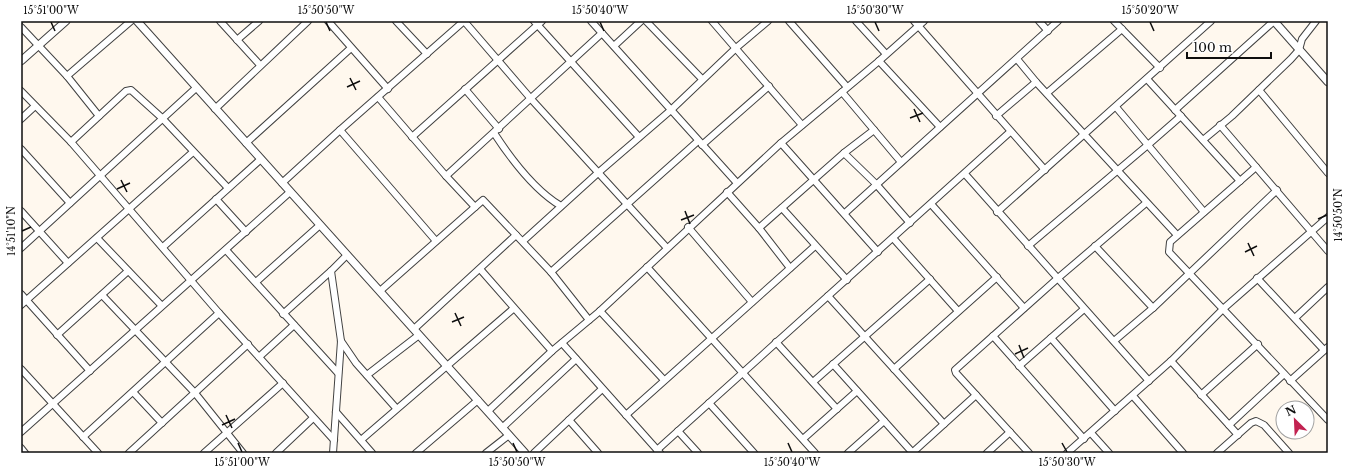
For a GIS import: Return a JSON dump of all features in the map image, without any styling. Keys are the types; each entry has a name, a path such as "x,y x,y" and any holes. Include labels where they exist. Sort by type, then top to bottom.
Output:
{"street":[{"path":"21,61 66,21"},
{"path":"67,76 131,21"},
{"path":"136,21 526,453"},
{"path":"220,21 260,65"},
{"path":"237,40 259,21"},
{"path":"215,109 308,21"},
{"path":"328,21 388,89"},
{"path":"396,21 427,54"},
{"path":"282,183 464,21 532,100 667,248"},
{"path":"591,21 737,183"},
{"path":"614,46 641,21"},
{"path":"646,21 702,80"},
{"path":"712,21 802,124"},
{"path":"788,21 848,87"},
{"path":"856,21 886,54"},
{"path":"914,21 1045,170"},
{"path":"488,411 552,351 600,311 688,227 802,124 879,61 924,21"},
{"path":"1039,21 1048,31"},
{"path":"845,213 1058,21"},
{"path":"1114,21 1160,68"},
{"path":"997,212 1160,68 1203,23 1211,21"},
{"path":"1175,110 1274,21 1327,80"},
{"path":"1203,140 1259,90 1299,50 1302,38 1316,21"},
{"path":"412,137 538,22 639,137"},
{"path":"523,241 599,172 671,110 764,22"},
{"path":"21,27 67,76 99,116"},
{"path":"1047,93 1122,29"},
{"path":"446,176 532,100 602,33"},
{"path":"246,143 351,48"},
{"path":"1017,59 1036,82 1178,236"},
{"path":"879,61 940,127"},
{"path":"1148,79 1240,181"},
{"path":"996,116 1036,82"},
{"path":"551,272 628,204 769,86"},
{"path":"21,248 196,88"},
{"path":"465,89 496,131 505,149 533,182 552,200 561,206"},
{"path":"21,90 71,142 219,313 334,440"},
{"path":"71,142 126,91 131,90 162,118 228,188"},
{"path":"1259,90 1328,173"},
{"path":"842,92 901,162"},
{"path":"378,98 475,207"},
{"path":"21,119 35,106"},
{"path":"1116,107 1149,144 1204,212"},
{"path":"1028,246 1181,116"},
{"path":"1220,125 1328,251"},
{"path":"340,130 436,241"},
{"path":"759,228 844,153 874,130"},
{"path":"562,343 658,451 708,403 847,280 1010,132"},
{"path":"781,143 814,181 845,213 878,252"},
{"path":"21,149 70,203"},
{"path":"21,305 97,238 128,208 193,152"},
{"path":"844,153 876,184 910,223"},
{"path":"163,247 261,159"},
{"path":"1256,167 1178,236 1168,246 1169,252 1258,344 1290,381 1328,420"},
{"path":"965,174 997,212 1058,278 1149,381"},
{"path":"1114,341 1190,274 1277,190"},
{"path":"21,432 290,192"},
{"path":"727,192 759,228 790,268"},
{"path":"216,199 246,232"},
{"path":"380,291 475,207 484,201 551,272 589,320"},
{"path":"1029,453 955,370 1146,202"},
{"path":"931,204 1024,308"},
{"path":"782,208 847,280"},
{"path":"21,211 40,230 68,263"},
{"path":"1067,453 1171,361 1257,278 1328,217"},
{"path":"256,282 320,225"},
{"path":"688,227 752,302"},
{"path":"414,329 516,235"},
{"path":"97,238 161,306"},
{"path":"893,238 958,311"},
{"path":"626,415 815,246"},
{"path":"1095,246 1153,308"},
{"path":"226,250 338,373"},
{"path":"283,314 348,255"},
{"path":"647,267 815,453"},
{"path":"480,269 513,309 552,351"},
{"path":"57,335 128,271"},
{"path":"331,271 340,341 334,453"},
{"path":"894,369 997,277"},
{"path":"1257,278 1326,349 1290,381"},
{"path":"813,382 930,279"},
{"path":"1295,318 1328,287"},
{"path":"21,294 90,371"},
{"path":"102,295 194,393 243,453"},
{"path":"828,296 944,424"},
{"path":"361,440 396,408 513,309"},
{"path":"1019,366 1084,309"},
{"path":"600,311 664,380"},
{"path":"83,437 134,393 219,313"},
{"path":"260,357 294,325"},
{"path":"367,376 419,335"},
{"path":"993,336 1084,439"},
{"path":"1051,338 1115,411"},
{"path":"340,341 367,376 396,408"},
{"path":"776,342 837,409"},
{"path":"130,452 248,344"},
{"path":"1201,395 1258,344"},
{"path":"502,428 576,359"},
{"path":"1171,361 1238,435"},
{"path":"833,364 912,453 976,395"},
{"path":"22,372 98,453"},
{"path":"1229,425 1284,374"},
{"path":"204,453 283,383"},
{"path":"534,453 602,388"},
{"path":"803,439 857,391"},
{"path":"134,393 162,423"},
{"path":"1132,396 1183,453"},
{"path":"416,453 478,400"},
{"path":"708,403 754,453"},
{"path":"336,412 372,453"},
{"path":"276,453 313,418"},
{"path":"569,420 598,453"},
{"path":"848,453 884,421"},
{"path":"1217,453 1251,423 1256,421 1260,422 1287,451 1280,453"},
{"path":"678,431 698,453"},
{"path":"987,453 1010,432"},
{"path":"1091,433 1109,453"},
{"path":"486,453 509,435"},
{"path":"21,448 25,453"}]}
